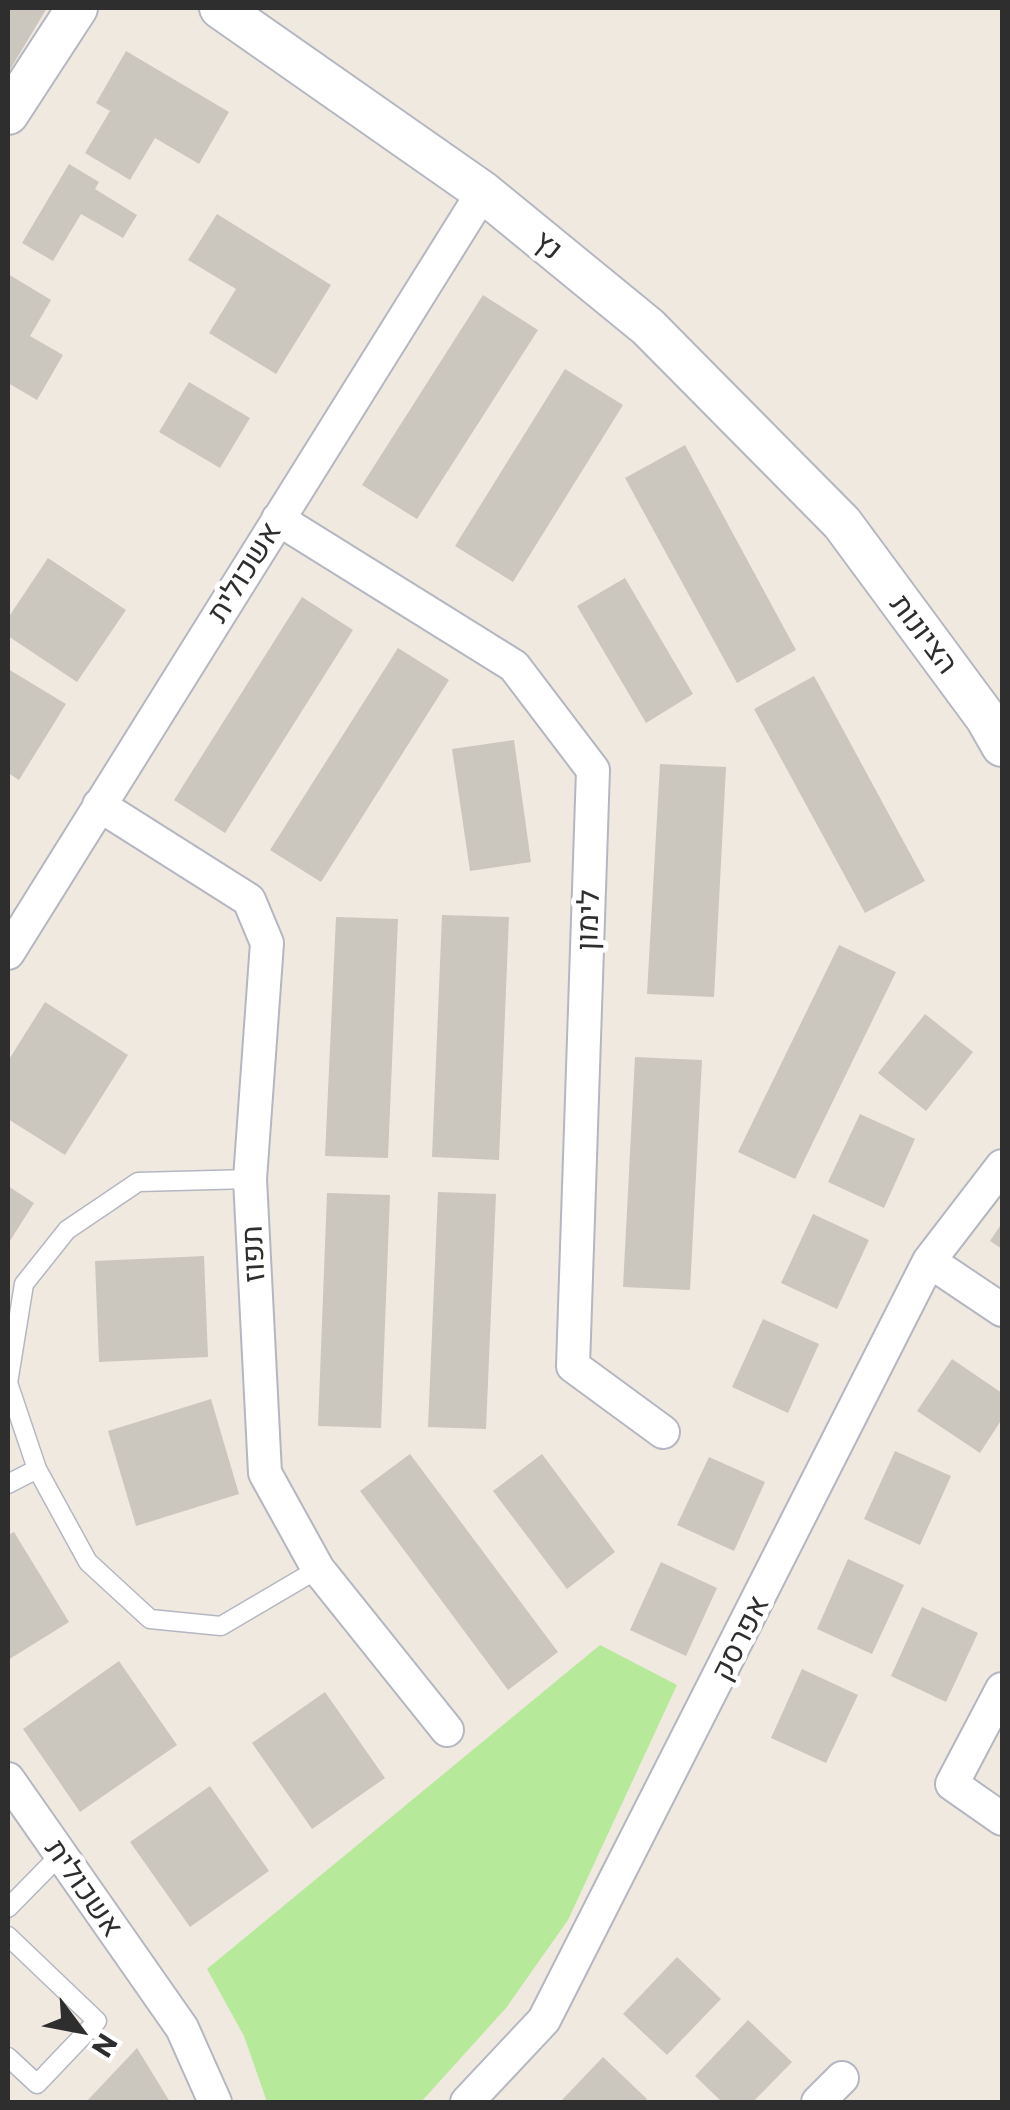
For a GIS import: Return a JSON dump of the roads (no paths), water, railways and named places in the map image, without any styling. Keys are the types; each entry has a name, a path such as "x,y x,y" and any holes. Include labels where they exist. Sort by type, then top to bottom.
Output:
{"street":[{"path":"8,114 77,8"},
{"name":"נץ","path":"220,8 482,192 648,327 842,523"},
{"name":"אשכולית","path":"8,953 482,192"},
{"name":"לימון","path":"278,518 514,666 592,770 573,1366 663,1432"},
{"name":"הציונות","path":"842,523 986,718 1002,746"},
{"name":"תפוז","path":"99,805 249,900 267,943 250,1180 265,1473 318,1569 447,1730"},
{"name":"אפרסק","path":"467,2102 544,2020 930,1261 1002,1166"},
{"path":"930,1261 1002,1310"},
{"path":"1002,1689 952,1784 1002,1820"},
{"name":"אשכולית","path":"8,1779 182,2028 215,2102"},
{"path":"818,2102 842,2078"}],"lane":[{"path":"250,1180 138,1182 68,1230 24,1284 8,1382 37,1468 88,1562 150,1619 221,1626 318,1569"},
{"path":"8,1484 37,1468"},
{"path":"8,1908 60,1854"},
{"path":"8,1936 97,2021 37,2084 8,2056"}]}
